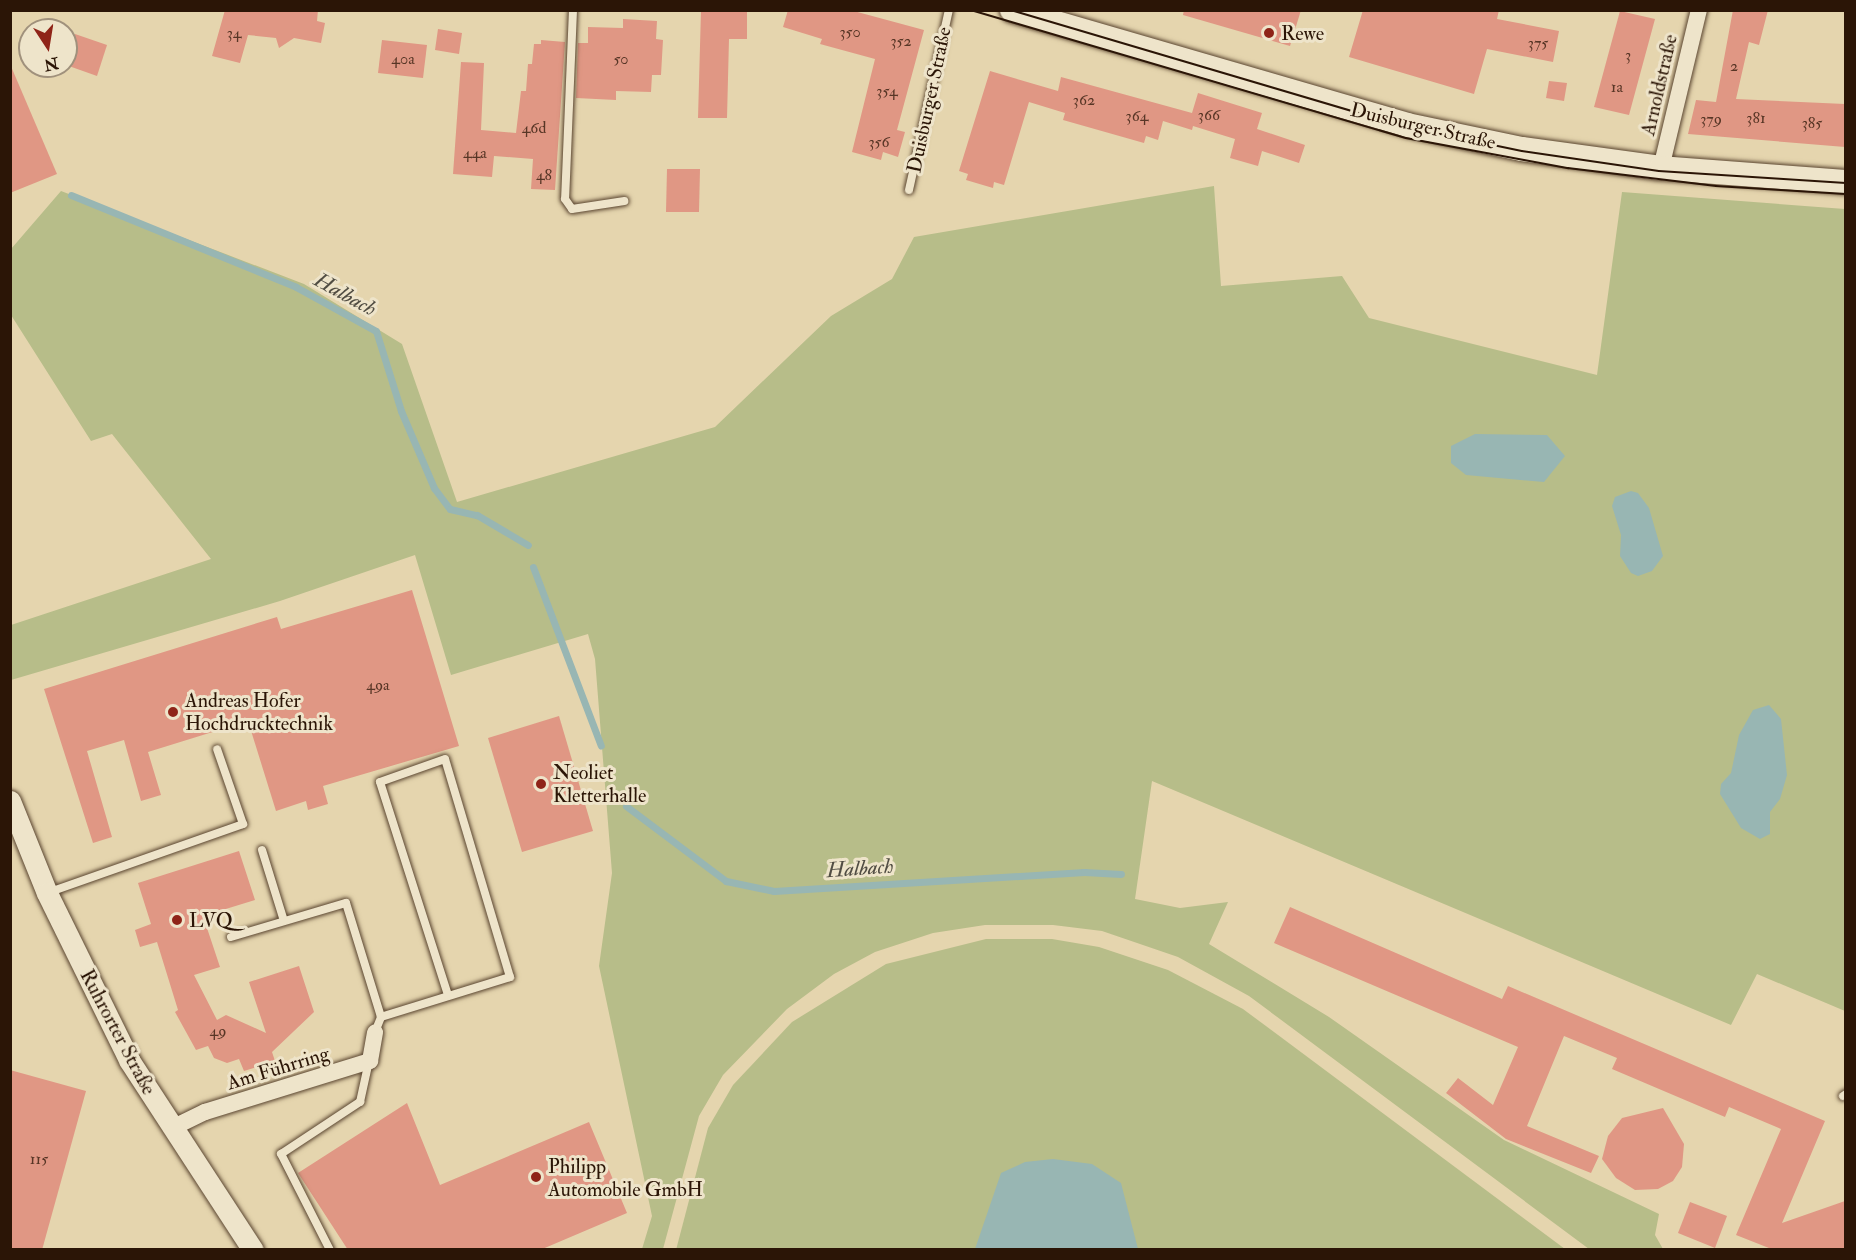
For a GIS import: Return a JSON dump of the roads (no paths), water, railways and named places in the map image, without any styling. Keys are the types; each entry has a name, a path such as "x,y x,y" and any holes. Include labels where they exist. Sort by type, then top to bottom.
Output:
{"main road":[{"name":"Duisburger Straße","path":"1012,10 1051,16 1407,125 1522,149 1661,168 1845,182"}],"street":[{"name":"Arnoldstraße","path":"1661,168 1699,10"},
{"name":"Ruhrorter Straße","path":"10,801 46,893 129,1060 253,1250"},
{"path":"370,1061 378,1025"},
{"name":"Am Führring","path":"172,1128 205,1112 370,1061"}],"lane":[{"path":"573,10 565,199 572,209 624,201"},
{"name":"Duisburger Straße","path":"909,190 948,10"},
{"path":"46,893 243,824 217,749"},
{"path":"231,937 346,903 378,1025 448,995 510,976 445,759 380,782 448,995"},
{"path":"262,850 284,921"},
{"path":"330,1250 280,1154 360,1102 370,1061"}],"water":[{"path":"1475,434 1547,435 1565,456 1544,482 1466,475 1451,463 1451,446"},
{"path":"1631,491 1638,493 1649,508 1663,556 1652,571 1638,576 1631,573 1620,556 1621,535 1612,506 1615,497"},
{"path":"1769,705 1781,719 1787,775 1780,799 1770,812 1770,834 1760,839 1741,828 1720,794 1721,784 1731,773 1739,735 1753,710"},
{"path":"1053,1159 1092,1164 1121,1183 1138,1249 975,1249 1001,1173 1025,1162"}],"waterway":[{"name":"Halbach","path":"71,195 296,287 376,331 401,411 434,488 450,509 477,515 528,545"},
{"name":"Halbach","path":"533,567 601,746"},
{"name":"Halbach","path":"626,806 726,881 774,891 1084,872 1121,874"}],"tram line":[{"path":"971,10 1406,138 1568,168 1716,186 1846,194"},
{"path":"1011,10 1407,127 1522,151 1659,171 1846,183"}],"place":[{"name":"Rewe","path":"1269,33"},
{"name":"Andreas Hofer Hochdrucktechnik","path":"173,712"},
{"name":"Neoliet Kletterhalle","path":"541,784"},
{"name":"LVQ","path":"177,920"},
{"name":"Philipp Automobile GmbH","path":"536,1177"}]}
